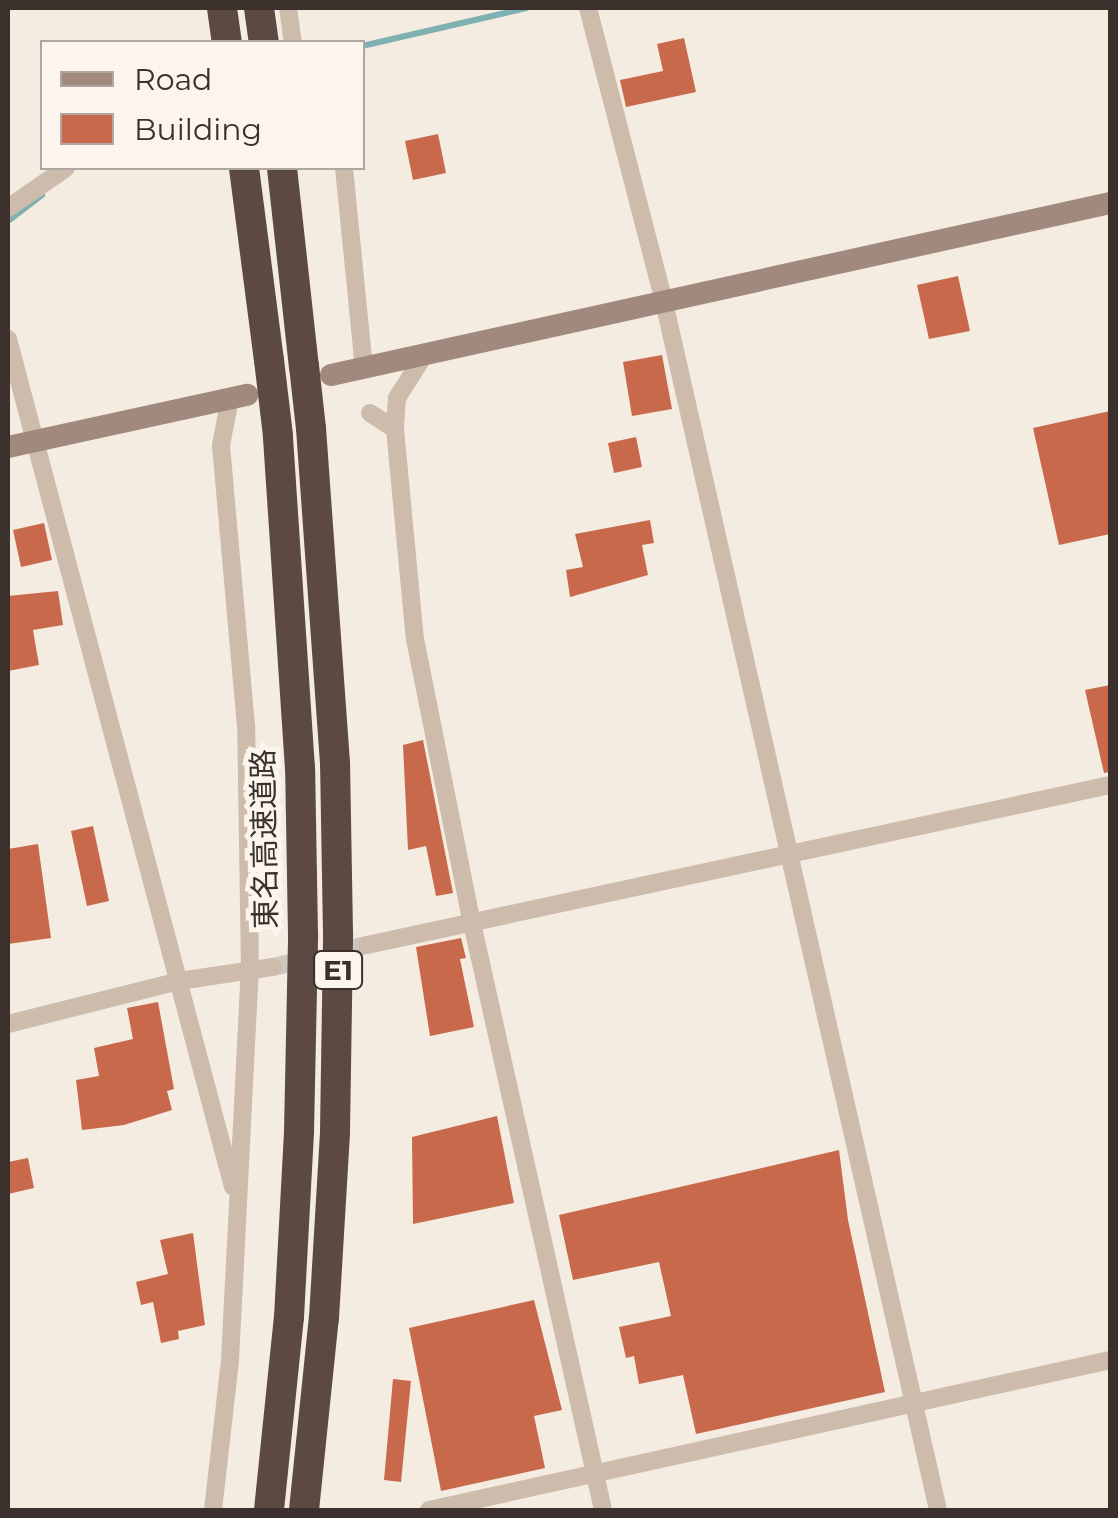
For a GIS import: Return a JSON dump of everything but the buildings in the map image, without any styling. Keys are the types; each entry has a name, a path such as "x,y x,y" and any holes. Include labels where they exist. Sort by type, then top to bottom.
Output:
{"highway":[{"path":"222,8 227,40"},
{"path":"259,8 264,40"},
{"name":"東名高速道路","path":"244,170 278,436 300,769 303,934 290,1298 269,1510"},
{"name":"E1","path":"282,170 317,370 311,428 335,763 338,933 335,1131 324,1318 304,1510"}],"street":[{"path":"288,8 292,40"},
{"path":"588,8 664,302 938,1510"},
{"path":"8,208 63,170"},
{"path":"344,170 364,368"},
{"path":"317,370 364,368 1110,203"},
{"path":"8,339 38,440 238,1207"},
{"path":"425,354 398,398 395,429 415,639 472,923 602,1510"},
{"path":"8,447 239,397"},
{"path":"213,1510 230,1361 250,970 246,726 220,444 239,397"},
{"path":"370,413 395,429"},
{"path":"367,946 1110,785"},
{"path":"8,1024 179,981 273,967"},
{"path":"429,1510 1110,1360"}],"waterway":[{"path":"365,45 526,8"},
{"path":"8,221 42,195"}],"tunnel":[{"path":"273,967 367,945"}]}
